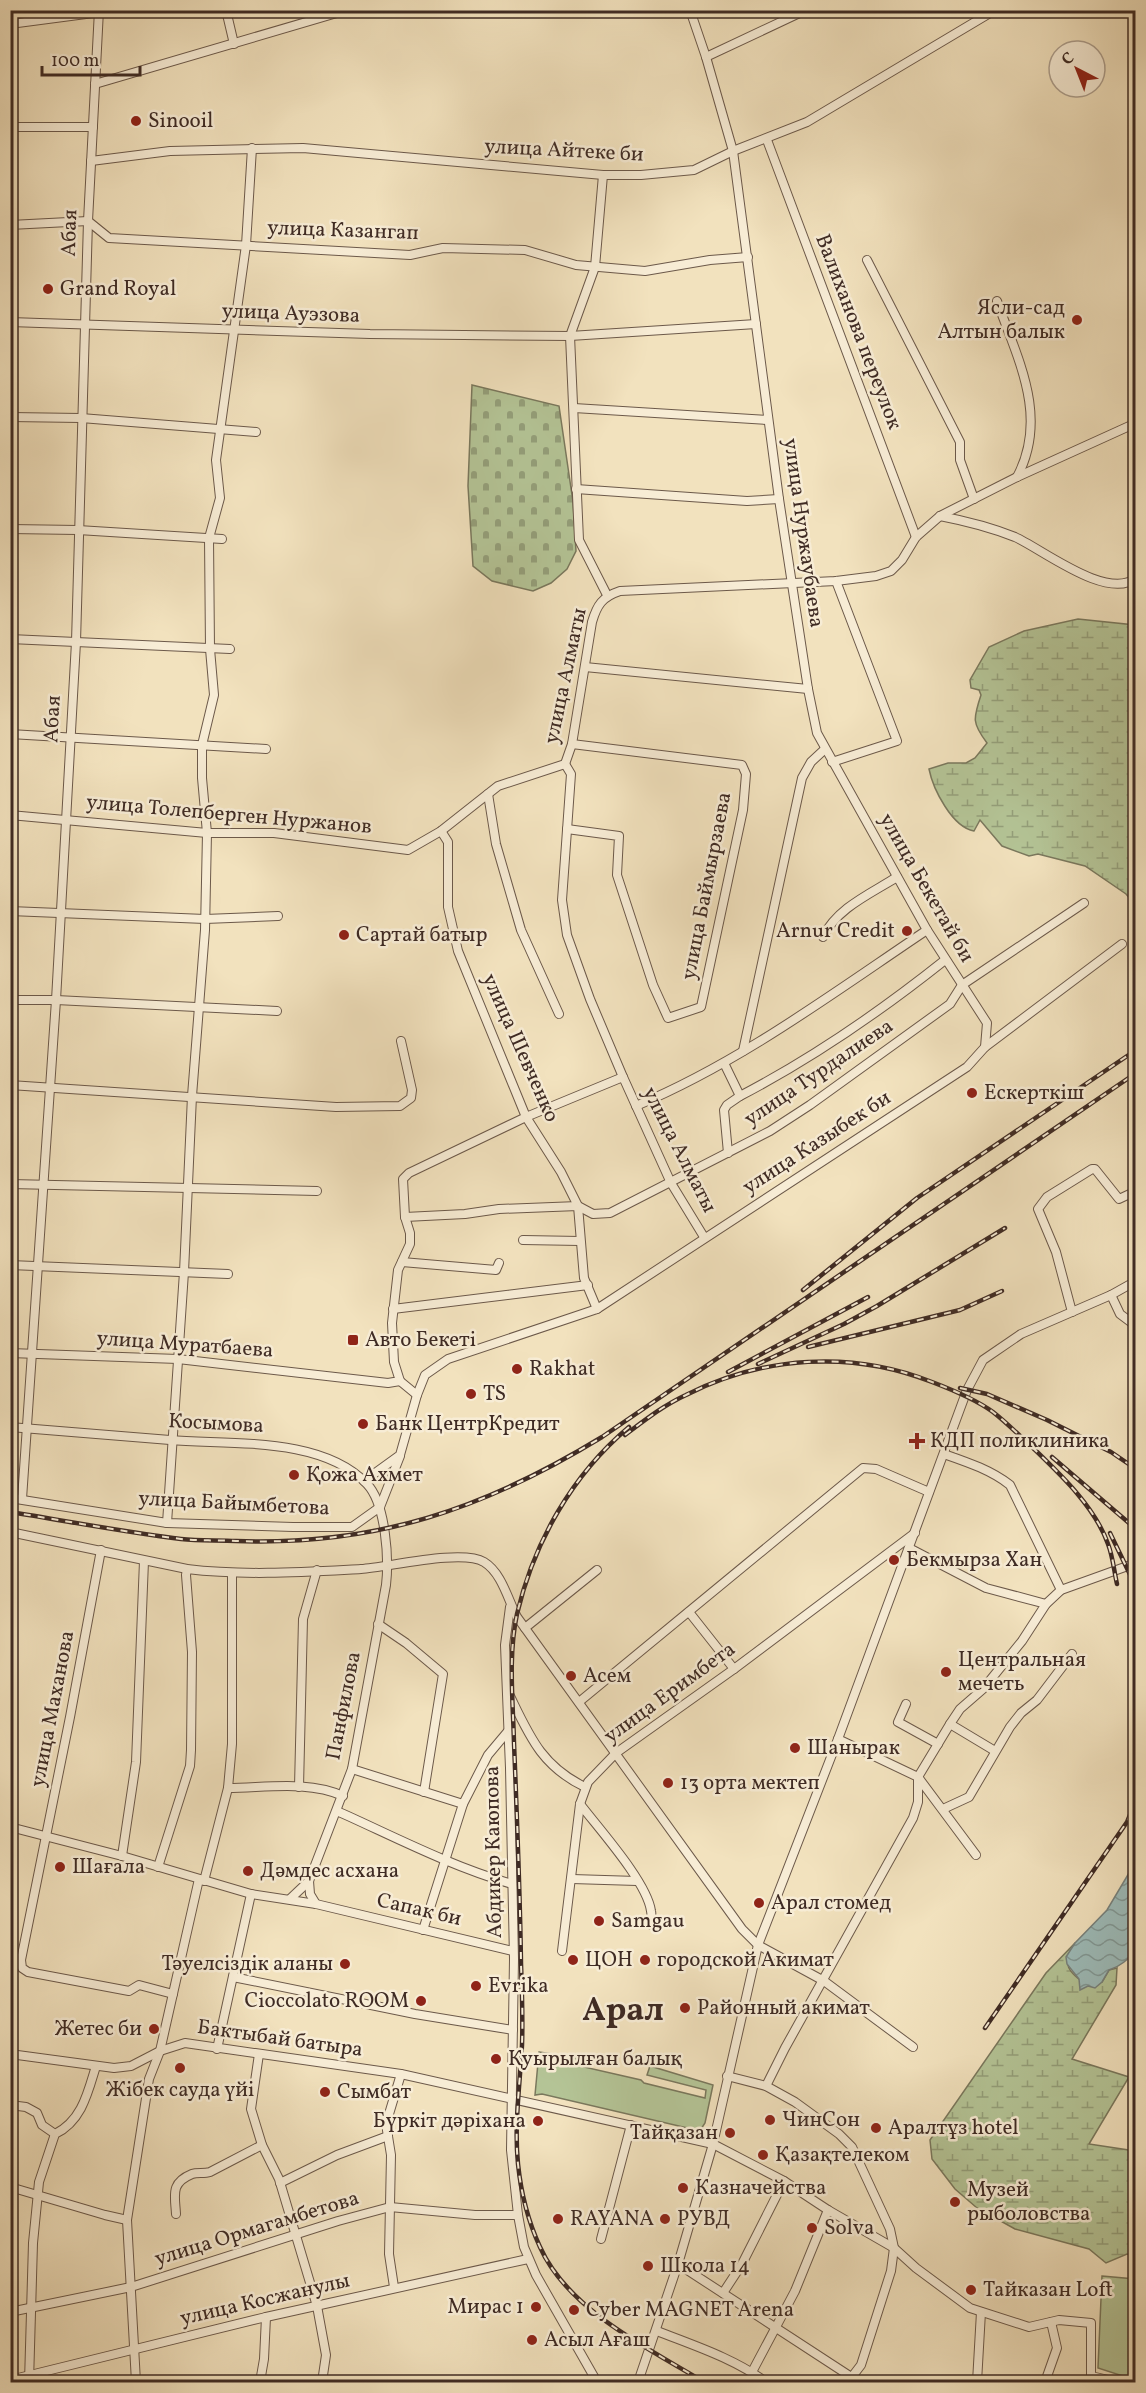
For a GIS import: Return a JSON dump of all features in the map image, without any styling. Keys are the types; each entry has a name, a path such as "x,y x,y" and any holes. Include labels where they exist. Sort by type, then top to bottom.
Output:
{"street":[{"path":"226,10 234,44"},
{"path":"95,84 234,44 325,14 347,10"},
{"name":"улица Нуржаубаева","path":"690,10 733,151 779,499 808,689 817,733 825,750"},
{"path":"706,57 806,10"},
{"name":"улица Айтеке би","path":"91,161 170,151 303,148 603,175 641,175 694,170 733,151 767,140 807,122 995,10"},
{"path":"10,24 100,11"},
{"name":"Абая","path":"22,1499 56,1000 76,642 88,221 100,11"},
{"path":"10,127 93,127"},
{"name":"Валиханова переулок","path":"767,140 916,537"},
{"path":"167,1523 184,1272 192,1096 205,919 207,833 202,778 202,746 214,695 210,649 209,538 220,498 216,460 246,245 252,148"},
{"name":"улица Алматы","path":"603,175 595,267 570,336 579,540 607,595 597,605 573,744 565,764 571,774 562,900 567,935 590,999 671,1183 704,1237"},
{"path":"10,225 88,221"},
{"name":"улица Казангап","path":"88,221 109,238 410,255 443,249 525,250 576,265 645,271 710,260 748,257"},
{"path":"867,260 960,442 960,460 974,499"},
{"path":"997,302 1028,390 1031,413 1031,435 1027,458 1017,477"},
{"name":"улица Ауэзова","path":"10,322 370,334 570,336 756,324"},
{"path":"574,408 768,420"},
{"path":"10,417 81,418 256,432"},
{"path":"607,595 620,591 836,581 876,576 891,571 902,560 916,537 940,516 1017,477 1136,423"},
{"path":"576,489 747,501 779,499"},
{"path":"940,516 973,522 1017,538 1062,565 1099,580 1119,584 1136,578"},
{"path":"10,529 78,530 222,539"},
{"path":"832,762 897,741 836,581"},
{"path":"10,639 230,650"},
{"path":"585,667 808,689"},
{"path":"10,734 266,749"},
{"name":"улица Баймырзаева","path":"567,829 619,836 616,875 653,985 668,1018 702,1007 743,810 746,774 742,765 573,744"},
{"path":"743,1051 802,778 811,762 825,750"},
{"name":"улица Бекетай би","path":"825,750 927,930 987,1023 985,1047"},
{"name":"улица Толепберген Нуржанов","path":"10,815 207,833 274,833 408,850 441,831 498,786 565,764"},
{"path":"488,794 496,844 521,930 559,1014"},
{"name":"улица Шевченко","path":"441,831 448,842 448,907 454,936 526,1117 561,1172 578,1206 582,1263 597,1309"},
{"path":"823,937 830,923 845,910 897,878"},
{"name":"улица Турдалиева","path":"405,1217 465,1214 499,1209 578,1206 593,1214 610,1213 770,1131 810,1105 950,1004 962,985 1084,903"},
{"path":"10,910 205,919 278,916"},
{"path":"636,1106 724,1063 927,930"},
{"name":"улица Казыбек би","path":"380,1508 400,1455 424,1375 448,1359 597,1309 704,1237 968,1067 985,1047 1122,944"},
{"path":"728,1153 724,1110 727,1105 772,1080 853,1029 900,996 945,960"},
{"path":"10,1000 56,1000 277,1011"},
{"path":"10,1085 336,1107 377,1107 403,1104 411,1098 412,1090 401,1041"},
{"path":"724,1063 740,1096"},
{"path":"417,1395 400,1381 393,1353 393,1309 398,1270 410,1244 410,1233 405,1217 403,1179 409,1173 526,1117 623,1077"},
{"path":"1072,1312 1056,1252 1038,1209 1047,1197 1092,1169 1095,1169 1119,1199 1136,1191"},
{"path":"10,1184 317,1191"},
{"path":"523,1240 580,1241"},
{"path":"402,1263 496,1270 499,1263"},
{"path":"10,1265 228,1274"},
{"path":"638,2382 657,2331 713,2144 758,1945 838,1738 965,1396 983,1360 1021,1334 1111,1295 1136,1281"},
{"path":"393,1309 588,1285"},
{"path":"1111,1295 1120,1314 1136,1326"},
{"name":"улица Муратбаева","path":"10,1353 178,1359 388,1383 400,1381"},
{"name":"Косымова","path":"10,1427 293,1448 342,1466 364,1481 375,1495 380,1508"},
{"path":"944,1454 977,1466 1010,1485 1061,1590"},
{"path":"364,1481 400,1455"},
{"path":"579,1702 863,1468 876,1469 929,1492"},
{"name":"улица Байымбетова","path":"10,1498 167,1523 352,1527 380,1508"},
{"name":"Панфилова","path":"309,1881 352,1769 386,1586 388,1566 380,1508"},
{"path":"10,1532 187,1569 232,1573 388,1566 451,1557 485,1562 496,1573 511,1606 525,1628 742,1929 758,1945 824,1981 913,2047"},
{"name":"улица Еримбета","path":"562,1951 580,1804 588,1782 616,1754 915,1533"},
{"path":"909,1548 986,1588 1046,1604"},
{"name":"улица Маханова","path":"101,1550 21,1960 22,1968 28,1972 129,1991 139,1985 173,1994"},
{"path":"122,1856 136,1762 144,1561"},
{"path":"766,2086 784,2048 824,1981 913,1818 918,1802 918,1777 960,1709 976,1696 1022,1641 1046,1604 1061,1590 1136,1563"},
{"path":"158,1867 190,1766 192,1652 187,1569"},
{"path":"299,1787 303,1619 317,1570"},
{"path":"525,1628 597,1570"},
{"path":"136,2382 127,2220 149,2079 160,2051 201,1880 228,1788 232,1744 232,1573"},
{"name":"Абдикер Каюпова","path":"511,1606 505,1645 513,1951 511,2150 518,2215 528,2259 597,2382"},
{"path":"689,1612 734,1669"},
{"path":"378,1624 406,1643 443,1674 424,1792"},
{"path":"943,1809 969,1797 1015,1719 1037,1700 1072,1654"},
{"path":"507,1690 529,1737 538,1750 551,1763 585,1787"},
{"path":"906,1704 898,1722 938,1744"},
{"path":"950,1724 995,1751"},
{"path":"423,1930 463,1804 488,1755 509,1730"},
{"path":"838,1738 918,1777 976,1855"},
{"path":"352,1769 463,1804"},
{"path":"228,1788 299,1787 330,1791 343,1796"},
{"path":"580,1804 638,1881 649,1905 651,1925"},
{"path":"337,1811 445,1862 512,1884"},
{"name":"Сапак би","path":"10,1827 122,1856 251,1894 316,1904 513,1951"},
{"path":"572,1879 638,1881"},
{"path":"290,1899 309,1881"},
{"path":"309,1881 310,1894 316,1904"},
{"path":"218,2049 251,1894"},
{"path":"233,1977 415,2014 513,2030"},
{"name":"Бактыбай батыра","path":"10,2054 114,2068 131,2066 160,2051 185,2043 401,2074 713,2144 784,2181 828,2210 894,2248 916,2268 970,2308 1029,2327 1059,2320 1091,2323 1091,2376 1117,2382"},
{"path":"259,2054 251,2109 262,2145 280,2183 317,2306 326,2355 322,2382"},
{"path":"29,2380 33,2243 39,2182 56,2134 67,2128 78,2115 96,2066"},
{"path":"394,2287 389,2254 391,2155 386,2124 401,2074"},
{"path":"727,2076 766,2086 827,2124 852,2147 890,2229 894,2248 891,2271 861,2365 850,2380"},
{"path":"10,2105 26,2107 37,2113 42,2125 56,2134"},
{"path":"601,2239 631,2125"},
{"path":"280,2183 337,2155 388,2136"},
{"path":"176,2214 175,2188 179,2182 194,2173 210,2172 262,2145"},
{"path":"723,2293 742,2264 784,2181"},
{"path":"10,2187 127,2220"},
{"name":"улица Ормагамбетова","path":"10,2312 131,2287 338,2220 390,2207 475,2215 518,2215"},
{"path":"752,2372 777,2329 828,2210"},
{"name":"улица Косжанулы","path":"10,2380 29,2380 266,2316 528,2259"},
{"path":"678,2264 850,2380 859,2382"},
{"path":"977,2382 981,2312"},
{"path":"260,2382 264,2359 266,2316"},
{"path":"1046,2382 1057,2348 1051,2322"},
{"path":"657,2331 698,2345 752,2372 766,2382"}],"green space":[{"path":"472,385 559,406 573,502 576,551 567,569 551,583 533,591 492,581 473,566 468,486"},
{"path":"1078,619 1135,625 1135,905 1126,894 1085,866 1038,854 1029,856 1002,846 980,820 974,831 966,828 951,815 945,806 929,769 948,763 966,763 975,758 987,743 975,720 981,695 979,690 971,688 970,680 989,647 1024,631"},
{"path":"1075,1943 1068,1957 1069,1967 1071,1972 1088,1986 1102,1982 1109,1970 1117,1968 1116,1985 1072,2059 1129,2077 1089,2144 1135,2151 1135,2255 1127,2254 1106,2263 1089,2249 1015,2229 977,2208 955,2189 932,2159 930,2140 1046,1973"},
{"path":"539,2052 585,2059 584,2067 705,2098 706,2090 647,2075 650,2066 713,2085 705,2123 701,2129 696,2130 542,2094 535,2095"},
{"path":"1102,2276 1135,2279 1135,2380 1098,2368"}],"water":[{"path":"1135,1872 1137,1924 1134,1950 1124,1962 1109,1970 1102,1982 1095,1988 1088,1986 1080,1990 1079,1979 1067,1964 1066,1957 1075,1943 1107,1910 1129,1873"}],"railway":[{"path":"803,1290 917,1198 1136,1050"},
{"path":"10,1512 181,1539 287,1541 336,1537 382,1529 427,1518 471,1503 515,1484 602,1437 1136,1073"},
{"path":"758,1364 877,1306 1005,1228"},
{"path":"808,1347 960,1310 1002,1291"},
{"path":"728,1372 868,1297"},
{"path":"625,1435 678,1399 715,1382 746,1372 777,1365 808,1362 871,1365 902,1372 948,1388 986,1407 1044,1458 1066,1480 1095,1517 1110,1549 1117,1584"},
{"path":"960,1388 987,1394 1047,1420 1111,1452 1136,1469"},
{"path":"629,1427 590,1466 558,1512 545,1536 524,1587 514,1630 512,1678 522,2015 517,2119 518,2164 526,2207 540,2247 553,2269 570,2290 589,2308 635,2341 704,2382"},
{"path":"1052,1457 1136,1529"},
{"path":"1110,1533 1136,1587"},
{"path":"985,2028 1127,1822 1136,1800"}],"place":[{"name":"Sinooil","path":"136,121"},
{"name":"Grand Royal","path":"48,289"},
{"name":"Ясли-сад Алтын балык","path":"1077,320"},
{"name":"Arnur Credit","path":"907,931"},
{"name":"Сартай батыр","path":"344,935"},
{"name":"Ескерткіш","path":"972,1093"},
{"name":"Авто Бекетi","path":"353,1340"},
{"name":"Rakhat","path":"517,1369"},
{"name":"TS","path":"471,1394"},
{"name":"Банк ЦентрКредит","path":"363,1424"},
{"name":"КДП поликлиника","path":"917,1441"},
{"name":"Қожа Ахмет","path":"294,1475"},
{"name":"Бекмырза Хан","path":"894,1560"},
{"name":"Центральная мечеть","path":"946,1672"},
{"name":"Асем","path":"571,1676"},
{"name":"Шанырак","path":"795,1748"},
{"name":"13 орта мектеп","path":"668,1783"},
{"name":"Шағала","path":"60,1867"},
{"name":"Дәмдес асхана","path":"248,1871"},
{"name":"Арал стомед","path":"759,1903"},
{"name":"Samgau","path":"599,1921"},
{"name":"ЦОН","path":"573,1960"},
{"name":"городской Акимат","path":"645,1960"},
{"name":"Тәуелсіздік аланы","path":"345,1964"},
{"name":"Evrika","path":"476,1986"},
{"name":"Cioccolato ROOM","path":"421,2001"},
{"name":"Районный акимат","path":"685,2008"},
{"name":"Жетес би","path":"154,2029"},
{"name":"Қуырылған балық","path":"496,2059"},
{"name":"Жібек сауда үйі","path":"180,2068"},
{"name":"Сымбат","path":"325,2092"},
{"name":"ЧинСон","path":"770,2120"},
{"name":"Бүркіт дәріхана","path":"538,2121"},
{"name":"Аралтұз hotel","path":"876,2128"},
{"name":"Тайқазан","path":"730,2133"},
{"name":"Қазақтелеком","path":"763,2155"},
{"name":"Казначейства","path":"683,2188"},
{"name":"Музей рыболовства","path":"955,2202"},
{"name":"RAYANA","path":"558,2219"},
{"name":"РУВД","path":"665,2219"},
{"name":"Solva","path":"812,2228"},
{"name":"Школа 14","path":"648,2266"},
{"name":"Тайказан Loft","path":"971,2290"},
{"name":"Мирас 1","path":"536,2307"},
{"name":"Cyber MAGNET Arena","path":"574,2310"},
{"name":"Асыл Ағаш","path":"532,2340"}],"district":[{"name":"Арал","path":"623,2012"}]}
